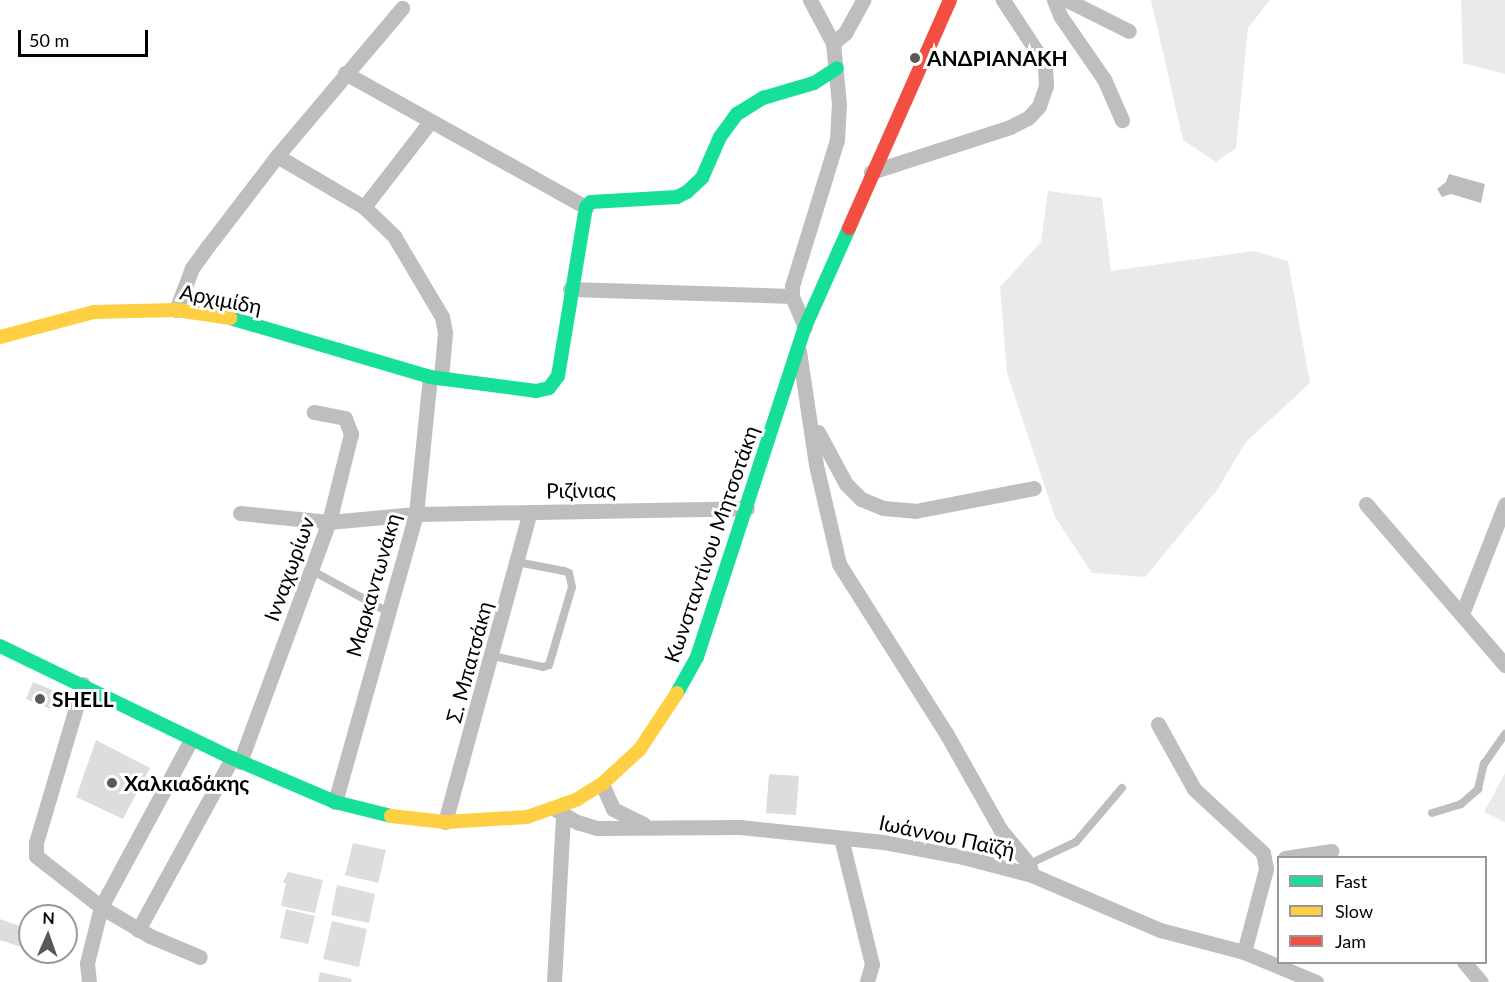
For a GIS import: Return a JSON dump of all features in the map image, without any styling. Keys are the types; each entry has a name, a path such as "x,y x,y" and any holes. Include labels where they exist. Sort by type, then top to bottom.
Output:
{"main road":[{"name":"Κωνσταντίνου Μητσοτάκη","path":"0,646 83,684 191,740 236,760 335,802 398,818 445,822 505,820 559,812 602,784 640,749 681,691 698,657 805,327 871,172 950,0"},
{"path":"570,289 586,207 597,199 652,199 687,192 702,178 720,137 737,114 763,98 814,83 837,68"},
{"name":"Αρχιμίδη","path":"0,337 94,312 176,310 236,320 436,377 536,391 549,388 558,376 570,289"}],"street":[{"path":"805,327 792,296 795,269 837,140 837,68 833,44 810,0"},
{"path":"833,44 845,33 863,0"},
{"path":"871,172 1010,127 1028,118 1039,106 1046,86 1044,64 1003,0"},
{"path":"1054,0 1061,17 1104,79 1122,120"},
{"path":"1067,0 1129,31"},
{"path":"176,310 192,268 277,156 402,8"},
{"path":"345,73 586,207"},
{"path":"364,207 430,122"},
{"name":"Μαρκαντωνάκη","path":"277,156 364,207 394,236 442,317 445,333 436,377 416,514 386,611 335,802"},
{"path":"570,289 792,296"},
{"path":"798,348 819,485 839,564 946,733 1000,829 1031,870"},
{"path":"808,404 824,449 846,484 861,499 882,508 915,511 1034,488"},
{"name":"Ινναχωρίων","path":"138,930 236,760 329,522 351,435 350,422 345,418 314,412"},
{"path":"1366,504 1505,665"},
{"path":"1462,614 1505,504"},
{"name":"Ριζίνιας","path":"240,513 329,522 416,514 747,508"},
{"name":"Σ. Μπατσάκη","path":"445,822 493,656 530,512"},
{"path":"83,684 35,850 36,856 101,907 138,930 200,957"},
{"path":"1158,724 1194,789 1272,860 1244,952"},
{"path":"89,982 87,963 101,907 191,740"},
{"path":"602,784 614,809 649,826"},
{"path":"605,829 614,809"},
{"path":"554,982 559,812"},
{"name":"Ιωάννου Παϊζή","path":"559,812 588,827 605,829 649,826 740,827 928,850 1031,870 1160,930 1244,952 1316,982"},
{"path":"842,838 872,964 867,982"},
{"path":"1298,856 1331,851"},
{"path":"1465,964 1481,982"}],"lane":[{"path":"493,656 543,667 549,665 572,587 569,573 517,562"},
{"path":"311,570 386,611"},
{"path":"1432,813 1461,804 1478,789 1485,764 1505,734"},
{"path":"1031,870 1076,842 1122,788"}],"shaded area":[{"path":"1151,0 1270,0 1248,28 1236,148 1216,162 1183,140"},
{"path":"1461,0 1505,0 1505,74 1463,63"},
{"path":"1449,174 1485,184 1481,203 1451,194 1442,197 1437,189 1446,182"},
{"path":"1048,191 1102,198 1111,271 1254,251 1288,261 1310,383 1246,442 1217,490 1145,577 1092,573 1055,517 1007,373 1000,287 1041,242"},
{"path":"1505,773 1505,822 1484,812"}],"building":[{"path":"33,682 57,692 51,709 26,699"},
{"name":"Χαλκιαδάκης","path":"96,740 150,768 123,819 76,797"},
{"path":"769,774 799,776 796,815 766,813"},
{"path":"353,843 386,850 378,883 345,875"},
{"path":"288,872 323,880 315,913 281,906 286,883 283,883"},
{"path":"337,885 375,894 369,923 331,915"},
{"path":"286,909 315,916 308,944 280,938"},
{"path":"0,919 18,925 18,946 0,940"},
{"path":"332,921 367,929 359,967 323,959"},
{"path":"320,972 352,979 351,982 318,982"}],"traffic: fast":[{"path":"230,318 430,377 536,391 549,388 558,376 586,207 591,202 677,197 687,192 702,178 720,137 737,114 763,98 814,83 837,68"},
{"path":"677,693 697,657 805,327 849,228"},
{"path":"0,646 232,758 335,802 391,816"}],"traffic: slow":[{"path":"0,337 94,312 176,310 230,318"},
{"path":"391,816 445,822 527,817 576,800 602,784 640,749 677,693"}],"traffic: jam":[{"path":"849,228 950,0"}],"place":[{"name":"ΑΝΔΡΙΑΝΑΚΗ","path":"915,58"},
{"name":"SHELL","path":"40,699"},
{"name":"Χαλκιαδάκης","path":"112,783"}]}
